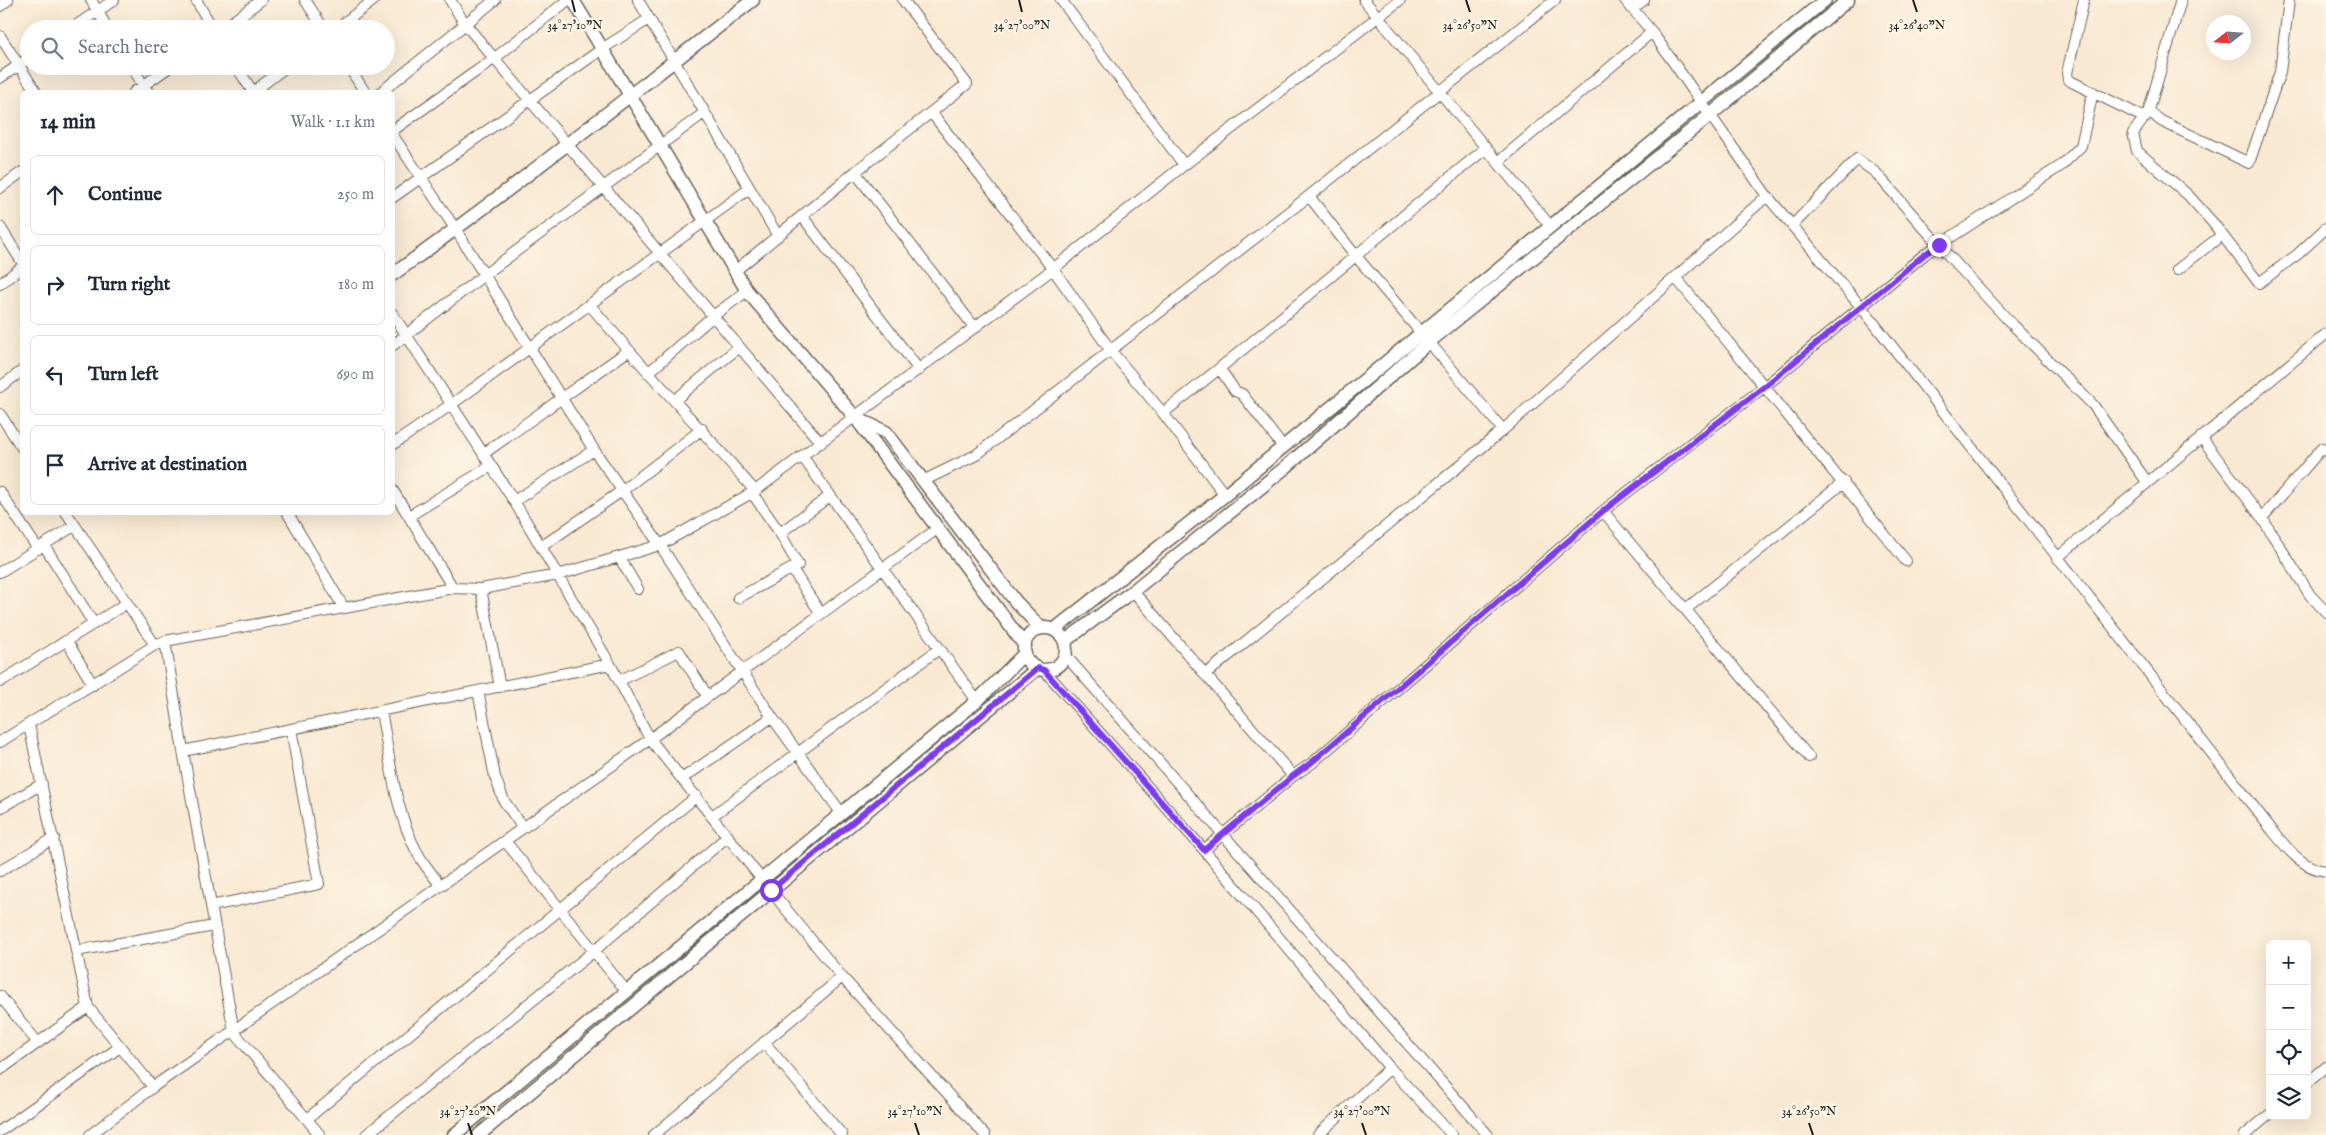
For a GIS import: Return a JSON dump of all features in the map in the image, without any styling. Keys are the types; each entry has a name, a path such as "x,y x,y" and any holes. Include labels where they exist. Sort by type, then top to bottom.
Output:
{"street":[{"path":"0,6 8,0"},
{"path":"91,0 102,20"},
{"path":"84,20 114,0"},
{"path":"196,0 208,20"},
{"path":"235,20 261,0"},
{"path":"305,0 318,20"},
{"path":"348,20 374,0"},
{"path":"450,0 465,24 821,443"},
{"path":"383,90 495,0"},
{"path":"395,131 495,58 568,0"},
{"path":"573,0 747,291 856,418 1025,650 1032,664 1041,669 1204,850 1390,1068 1452,1135"},
{"path":"638,0 778,236"},
{"path":"395,273 568,146 630,95 753,0"},
{"path":"735,271 967,84 903,0"},
{"path":"1061,0 1184,165"},
{"path":"1364,0 1551,227"},
{"path":"0,742 160,643 454,588 481,589 558,575 660,545 754,492 856,418 1053,270 1184,165 1400,0"},
{"path":"923,481 976,455 1309,196 1555,0"},
{"path":"1625,0 1652,32 1709,116 1767,196 1862,308 2057,558 2296,858 2316,870 2326,871"},
{"path":"1632,9 1644,0"},
{"path":"1065,641 1133,591 1286,467 1425,338 1551,227 1825,0"},
{"path":"479,1135 767,886 842,814 978,701 1025,650 1030,634 1048,629 1225,495 1283,446 1425,338 1709,116 1848,0"},
{"path":"2084,0 2068,72 2068,80 2147,114 2249,163 2280,72 2289,0"},
{"path":"2182,0 2147,114 2133,133 2137,151 2188,195 2259,283 2298,254 2326,228"},
{"path":"395,196 602,48 649,19"},
{"path":"1498,162 1652,32"},
{"path":"0,36 20,68"},
{"path":"0,78 18,65"},
{"path":"25,75 35,90"},
{"path":"137,75 146,89 161,75"},
{"path":"242,75 252,90"},
{"path":"256,90 275,75"},
{"path":"354,75 364,90"},
{"path":"1204,850 1312,762 1603,511 1764,387 1862,308 1925,254 2062,165 2081,146 2093,92"},
{"path":"931,112 1053,270 1111,351 1163,413 1225,495"},
{"path":"395,344 407,337 484,275 704,113"},
{"path":"395,138 456,230 594,450 660,545 742,672 842,814"},
{"path":"1163,413 1220,369 1485,148"},
{"path":"1792,226 1857,159 1876,173 2008,320 2093,405 2147,482"},
{"path":"856,172 975,328"},
{"path":"0,188 20,173"},
{"path":"395,443 452,404 749,189"},
{"path":"1309,196 1355,255 1504,430"},
{"path":"1205,675 1504,430 1767,196"},
{"path":"802,216 919,370"},
{"path":"0,226 20,259"},
{"path":"2177,270 2222,235"},
{"path":"0,284 20,269"},
{"path":"1676,278 1844,482 1906,561"},
{"path":"648,373 714,316 747,291"},
{"path":"590,305 628,351 702,429 754,492 780,532 798,565 738,598"},
{"path":"395,318 514,501 610,664 650,739 842,977 984,1135"},
{"path":"2057,558 2326,334"},
{"path":"675,400 740,348"},
{"path":"483,454 628,351"},
{"path":"1220,369 1235,391 1242,394 1283,446"},
{"path":"0,387 20,372"},
{"path":"0,414 20,445"},
{"path":"856,418 886,432 1016,602 1065,641"},
{"path":"541,547 623,490 702,429"},
{"path":"2201,437 2262,518 2310,595 2326,612"},
{"path":"2262,518 2322,448 2326,451"},
{"path":"514,501 594,450"},
{"path":"802,456 978,701"},
{"path":"409,516 490,466"},
{"path":"1686,609 1844,482"},
{"path":"0,492 94,624"},
{"path":"395,494 454,588"},
{"path":"780,532 830,496"},
{"path":"1603,511 1809,757"},
{"path":"68,515 127,603 160,643 183,751 234,1032 320,1135"},
{"path":"289,515 344,608"},
{"path":"0,572 74,526"},
{"path":"90,1135 153,1087 650,739 937,528"},
{"path":"619,557 638,590"},
{"path":"792,569 821,614"},
{"path":"481,589 500,687"},
{"path":"1133,591 1293,776"},
{"path":"0,682 127,603"},
{"path":"67,641 93,685"},
{"path":"454,1135 627,992 767,886 1041,669 1057,666 1065,655 1065,641"},
{"path":"712,816 939,649"},
{"path":"619,681 679,651 708,697"},
{"path":"1065,655 1488,1135"},
{"path":"183,751 610,664"},
{"path":"478,691 495,777 504,801 523,828"},
{"path":"381,711 398,803 406,830 418,854 441,886"},
{"path":"683,778 772,716"},
{"path":"28,724 54,838 88,1007 153,1087"},
{"path":"211,906 320,884 291,730"},
{"path":"0,808 42,784"},
{"path":"307,1119 697,796"},
{"path":"366,1135 594,951 728,836"},
{"path":"0,871 54,838"},
{"path":"505,841 559,911 627,992"},
{"path":"76,951 214,926"},
{"path":"654,1135 842,977"},
{"path":"0,996 38,1043"},
{"path":"0,1070 88,1007"},
{"path":"764,1042 842,1135"},
{"path":"0,1131 120,1047"},
{"path":"2311,1080 2326,1067"},
{"path":"1318,1135 1390,1068"},
{"path":"2245,1135 2266,1117"}],"route":[{"path":"771,890 1038,668 1044,670 1204,850 1312,762 1603,511 1764,387 1862,308 1925,254 1939,245"}]}
